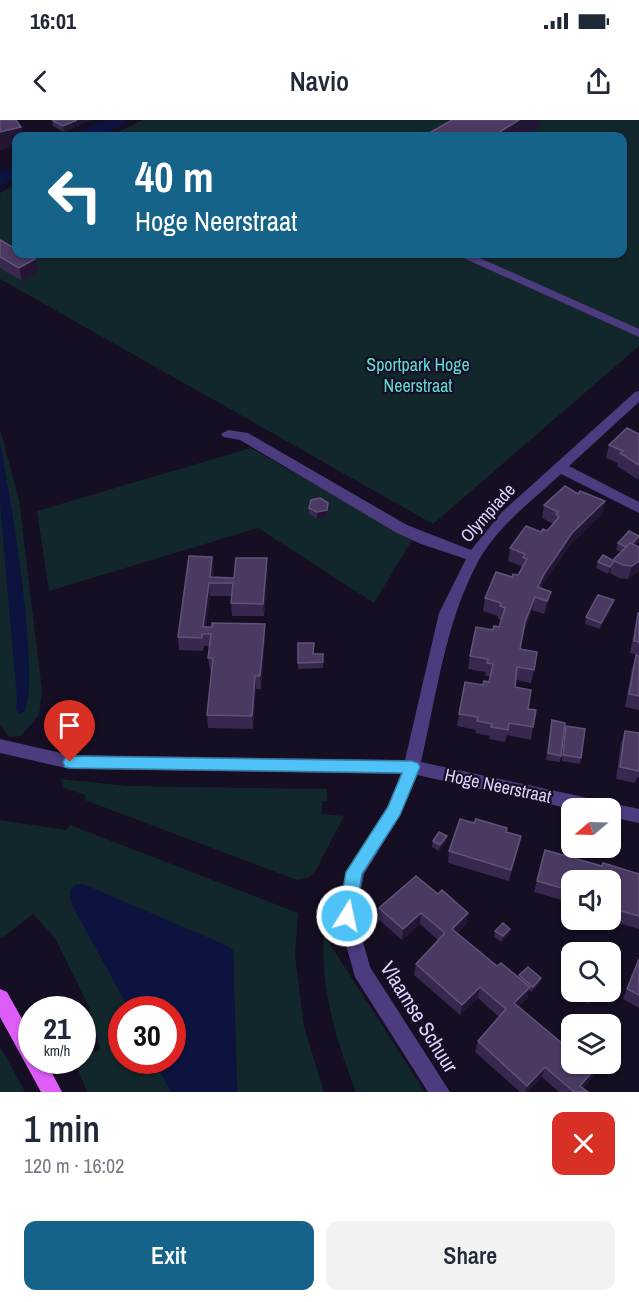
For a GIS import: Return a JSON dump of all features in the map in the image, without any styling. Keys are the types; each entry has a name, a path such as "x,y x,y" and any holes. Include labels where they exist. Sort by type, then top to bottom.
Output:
{"main road":[{"path":"0,998 18,1032"},
{"path":"41,1074 52,1092"}],"street":[{"path":"472,258 639,333"},
{"name":"Olympiade","path":"412,767 447,613 474,556 507,515 639,396"},
{"path":"228,434 243,436 414,535 474,556"},
{"path":"561,468 639,508"},
{"name":"Hoge Neerstraat","path":"0,746 70,762 412,767 561,799"},
{"name":"Vlaamse Schuur","path":"412,767 394,811 355,872 347,916 362,971 440,1092"},
{"path":"621,812 639,816"}],"green space":[{"name":"Sportpark Hoge Neerstraat","path":"143,120 639,120 639,346 433,524 0,279 0,193 12,186 12,258 627,258 627,132 118,132"},
{"path":"0,429 19,500 42,691 39,715 21,736 9,737 0,725"},
{"path":"251,448 412,540 374,603 258,528 49,591 37,511"},
{"path":"61,779 127,786 327,789 327,801 323,801 321,814 344,816 316,870 309,877 297,880 85,800 86,795 64,788"},
{"path":"0,820 66,830 70,825 298,913 295,955 304,1027 324,1092 237,1092 233,951 69,896 122,996 108,996 108,1074 162,1074 171,1092 87,1092 80,1074 96,1074 96,1051 100,1049 96,1034 96,996 84,996 55,938 33,914 2,938 0,936"},
{"path":"324,935 425,1092 356,1092 331,1015 323,955"},
{"path":"0,1046 25,1092 0,1092"}],"shaded area":[{"path":"0,442 27,625 29,694 24,712 19,714 16,709 0,504"},
{"path":"83,884 230,947 233,951 237,1092 171,1092 162,1074 186,1074 186,996 122,996 72,905 70,891 74,885"}],"building":[{"path":"0,120 16,120 21,127 0,132"},
{"path":"52,120 77,120 63,126"},
{"path":"452,120 519,120 500,132 431,132"},
{"path":"0,240 12,247 12,258 35,259 19,268 0,257"},
{"path":"627,428 639,434 639,465 620,453 623,451 609,445"},
{"path":"565,486 578,494 580,491 605,501 572,533 544,574 538,587 551,592 547,601 535,597 525,622 520,649 537,652 534,670 517,667 515,687 531,690 528,709 536,710 533,727 509,723 508,730 491,727 492,724 477,721 478,717 459,714 465,682 483,685 484,681 489,682 493,664 487,663 488,659 470,656 476,627 493,630 494,626 499,627 505,608 500,606 501,603 485,598 496,572 512,577 513,574 518,575 527,559 523,557 525,554 510,548 526,526 541,532 543,529 547,531 559,517 556,514 558,512 544,505"},
{"path":"320,498 328,503 327,510 317,512 309,508 311,500"},
{"path":"629,531 639,536 626,547 618,543"},
{"path":"630,543 639,547 639,561 632,566 613,560"},
{"path":"603,555 614,561 610,567 598,562"},
{"path":"189,556 212,557 210,577 234,578 236,558 267,558 263,604 231,603 233,583 209,583 203,627 212,627 212,623 265,624 260,676 255,676 252,716 207,715 213,658 208,658 211,634 202,634 202,638 178,637"},
{"path":"598,595 614,600 601,623 586,617"},
{"path":"639,613 639,642 634,641"},
{"path":"298,643 314,643 313,654 323,654 323,662 298,663"},
{"path":"636,655 639,656 639,696 629,694"},
{"path":"552,720 565,723 561,756 548,753"},
{"path":"566,726 585,729 581,758 563,755"},
{"path":"625,731 639,733 639,771 620,767"},
{"path":"460,819 474,823 476,819 507,828 506,832 521,836 511,870 449,851"},
{"path":"439,832 447,836 440,845 433,841"},
{"path":"545,850 561,854 561,858 574,858 602,866 603,863 639,874 639,916 621,911 621,870 561,870 561,888 537,881"},
{"path":"416,876 438,894 442,890 468,913 452,929 497,966 501,963 530,987 514,1003 561,1042 561,1074 590,1074 580,1086 588,1092 573,1092 545,1067 527,1086 478,1041 506,1009 480,987 462,1005 416,964 445,933 421,913 403,929 379,908"},
{"path":"503,923 510,929 503,936 495,931"},
{"path":"639,959 639,995 627,989"},
{"path":"528,967 541,978 533,987 519,975"}],"waterway":[{"path":"94,132 118,120"},
{"path":"0,180 12,173"}],"route":[{"path":"70,762 412,767 394,811 355,872 347,916"}]}
